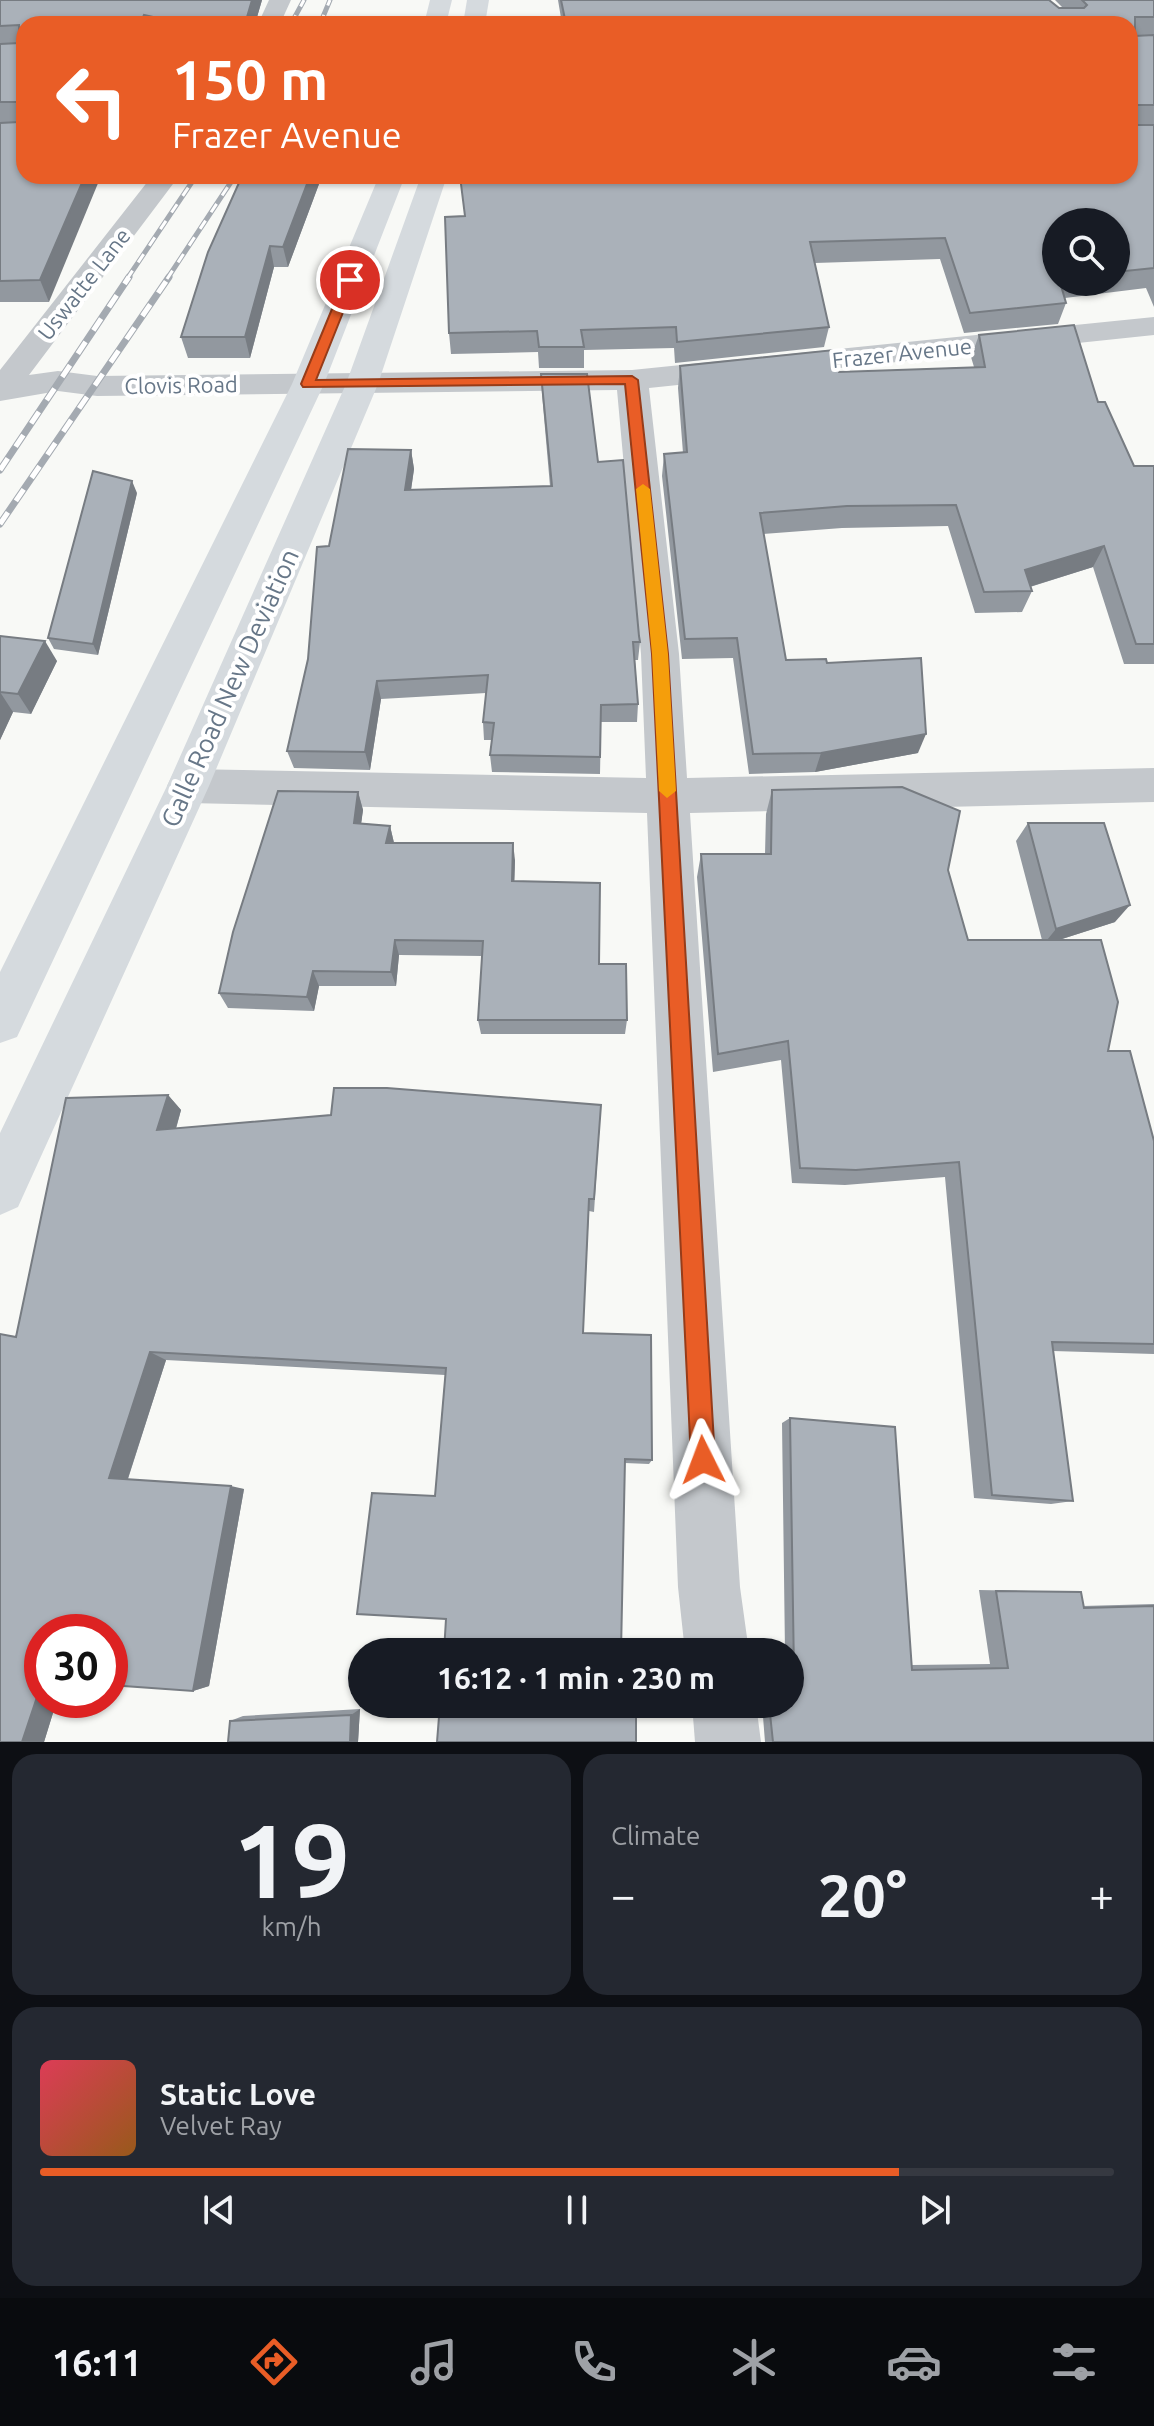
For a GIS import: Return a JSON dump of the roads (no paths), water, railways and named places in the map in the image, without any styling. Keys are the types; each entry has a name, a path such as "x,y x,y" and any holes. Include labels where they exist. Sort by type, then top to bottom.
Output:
{"main road":[{"path":"0,1021 308,384 389,184"},
{"name":"Galle Road New Deviation","path":"0,1189 188,786 362,384 431,184"}],"street":[{"name":"Uswatte Lane","path":"1,390 160,184"},
{"name":"Frazer Avenue","path":"362,384 632,380 1154,326"},
{"path":"632,380 660,654 709,1587 715,1638"},
{"name":"Clovis Road","path":"1,390 58,381 97,386 362,384"},
{"path":"188,786 668,796 1154,785"},
{"path":"725,1718 728,1742"}],"railway":[{"path":"295,16 304,0"},
{"path":"323,16 330,0"},
{"path":"127,279 191,184"},
{"path":"167,279 230,184"},
{"path":"0,470 129,277"},
{"path":"0,524 169,277"}]}
